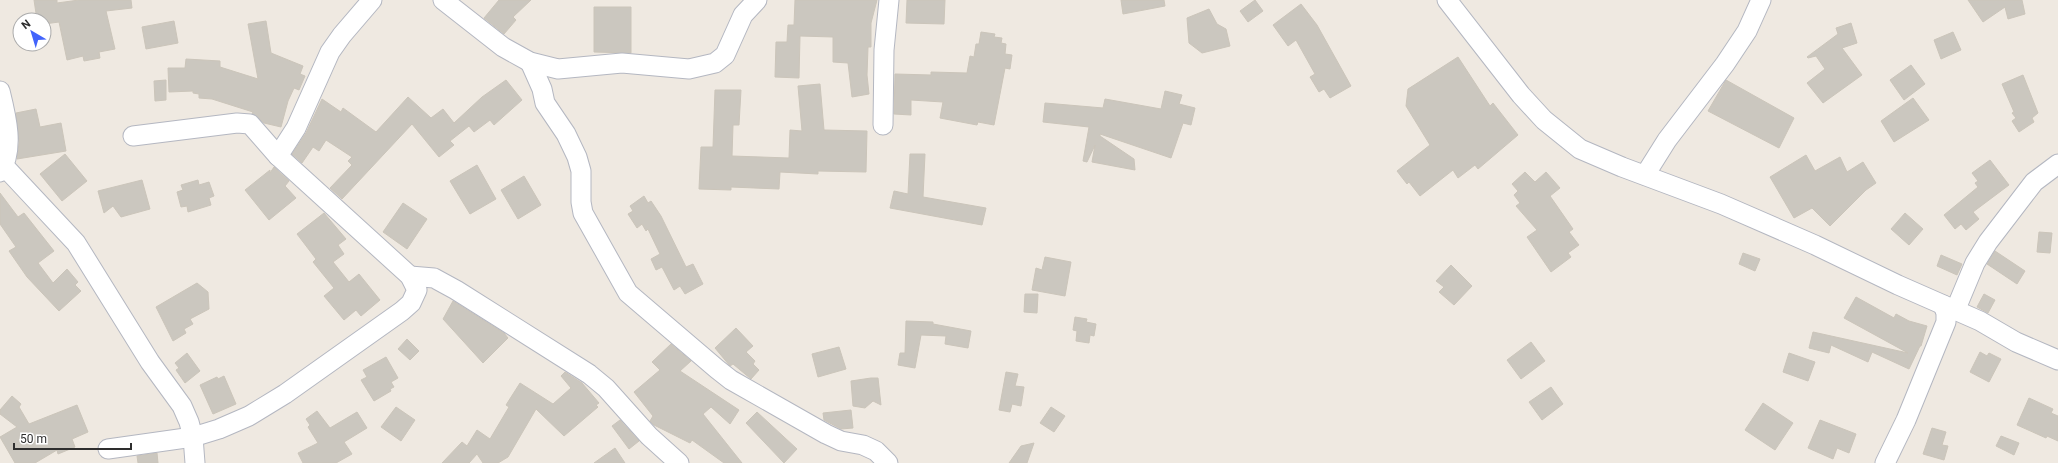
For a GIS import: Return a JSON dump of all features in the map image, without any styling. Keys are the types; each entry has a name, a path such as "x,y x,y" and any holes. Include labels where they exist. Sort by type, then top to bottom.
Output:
{"street":[{"path":"278,156 296,128 330,52 372,0"},
{"path":"443,0 503,47 530,62 558,69 622,63 689,69 715,63 725,55 743,15 757,0"},
{"path":"883,125 884,50 889,0"},
{"path":"1447,0 1521,95 1544,120 1580,149 1721,204 1815,245 1980,321 2016,342 2054,355"},
{"path":"1646,175 1666,140 1725,64 1747,31 1761,0"},
{"path":"530,62 542,89 545,103 566,134 578,157 581,170 581,202 583,213 628,293 732,380 833,438 863,445 876,452 888,463"},
{"path":"0,91 7,119 2,169 76,243 150,362 182,406 193,436 195,463"},
{"path":"108,448 193,436 219,429 249,416 279,398 402,311 411,303 418,290 410,276 278,156 253,127 246,123 133,136"},
{"path":"1885,463 1906,420 1946,322 1946,313 1988,242 2034,182 2058,164"},
{"path":"410,276 434,278 456,290 589,374 606,388 644,431 680,463"}],"building":[{"path":"34,0 57,0 57,3 79,0 131,0 132,8 106,11 115,49 99,52 100,58 84,61 83,56 67,60 59,22 52,23 52,12 36,12"},
{"path":"499,0 531,0 513,17 516,20 504,34 484,18"},
{"path":"795,0 877,0 871,23 871,47 868,47 867,75 869,94 852,97 848,63 833,62 833,37 800,36 799,78 775,77 776,42 787,42 788,25 794,25"},
{"path":"907,0 945,0 944,24 906,23"},
{"path":"1121,0 1164,0 1165,6 1123,14"},
{"path":"1255,0 1263,11 1248,22 1240,11"},
{"path":"1968,0 2022,0 2025,14 2008,19 2005,7 1983,22"},
{"path":"1301,4 1317,25 1351,86 1330,98 1324,89 1319,92 1310,77 1315,74 1296,40 1288,46 1273,25"},
{"path":"594,7 631,7 631,53 594,52"},
{"path":"1209,9 1217,24 1226,29 1230,46 1202,53 1189,43 1187,18"},
{"path":"174,21 178,43 146,49 142,27"},
{"path":"266,21 271,53 303,66 300,74 305,76 299,90 294,88 288,101 281,127 264,123 252,114 253,112 212,99 199,98 199,94 193,93 193,91 169,92 168,68 185,68 186,59 220,61 220,67 258,79 248,24"},
{"path":"1851,23 1857,43 1842,48 1862,75 1823,103 1807,83 1825,69 1816,56 1807,57 1838,34 1836,28"},
{"path":"981,32 995,34 994,37 1002,38 1001,43 1006,44 1005,54 1012,55 1010,69 1005,68 994,125 978,122 977,125 940,118 943,102 911,100 911,115 894,114 895,74 931,75 931,72 967,73 970,56 974,57 976,44 979,44"},
{"path":"1953,32 1961,50 1941,59 1934,40"},
{"path":"1458,57 1490,106 1493,103 1518,135 1478,169 1475,165 1458,178 1453,170 1420,196 1409,182 1407,184 1397,171 1430,145 1406,106 1408,89"},
{"path":"1911,65 1925,84 1904,100 1890,80"},
{"path":"2023,75 2038,113 2032,118 2034,122 2019,132 2012,121 2016,118 2012,113 2014,112 2002,84"},
{"path":"166,80 166,100 155,101 154,81"},
{"path":"506,80 522,100 494,125 490,120 474,132 469,126 450,141 454,145 439,157 412,124 342,199 330,188 352,165 348,161 352,157 326,140 319,151 313,147 302,163 292,154 306,133 322,99 341,112 343,108 376,132 408,97 431,118 443,109 454,123 482,97"},
{"path":"1726,80 1794,118 1779,148 1708,111"},
{"path":"820,84 824,130 867,131 866,172 818,171 818,174 780,172 779,189 731,187 731,190 699,189 701,147 713,147 715,90 741,90 739,125 733,125 732,156 789,158 790,130 802,131 798,86"},
{"path":"1165,91 1182,95 1179,104 1195,108 1191,125 1183,123 1171,158 1100,134 1100,136 1134,159 1135,170 1092,162 1095,145 1087,162 1083,161 1089,127 1043,122 1045,103 1103,108 1105,99 1161,109"},
{"path":"1913,98 1929,120 1894,142 1881,121"},
{"path":"36,109 40,127 61,123 66,151 17,159 19,143 16,113"},
{"path":"65,154 87,181 62,201 40,174"},
{"path":"910,154 925,154 923,197 986,208 982,225 890,208 894,191 908,194"},
{"path":"1806,155 1815,171 1840,157 1847,172 1863,162 1876,183 1866,190 1830,226 1812,208 1794,218 1770,177"},
{"path":"1990,160 2009,185 1973,212 1979,219 1966,230 1961,224 1955,229 1944,215 1978,187 1975,183 1978,181 1972,173"},
{"path":"477,165 496,199 470,214 450,181"},
{"path":"274,167 289,181 285,186 296,198 269,220 245,190 270,170 270,173"},
{"path":"1525,172 1535,182 1546,172 1560,188 1550,196 1573,229 1569,232 1579,245 1568,253 1571,257 1551,272 1527,237 1537,230 1516,206 1520,203 1514,195 1518,191 1512,184"},
{"path":"524,176 541,205 518,219 501,190"},
{"path":"142,180 150,209 121,217 113,206 104,213 98,191"},
{"path":"198,180 199,185 209,182 214,196 209,198 211,205 188,212 187,206 181,207 177,192 183,190 181,185"},
{"path":"0,193 18,217 24,213 54,251 38,263 53,283 67,269 78,282 75,285 81,291 59,311 27,277 9,251 16,247 0,224"},
{"path":"644,196 648,203 651,201 661,216 686,267 693,264 703,284 685,294 680,286 674,290 662,267 656,270 651,259 660,254 648,229 646,231 642,224 637,228 628,214 633,211 630,206"},
{"path":"403,203 427,219 407,249 383,232"},
{"path":"324,213 346,239 338,245 344,254 333,262 349,282 359,274 380,300 361,316 356,310 344,320 324,296 334,288 313,262 316,259 297,234"},
{"path":"1905,213 1923,229 1909,245 1891,229"},
{"path":"2039,232 2052,233 2050,253 2037,252"},
{"path":"1995,251 2025,271 2017,284 1987,264"},
{"path":"1743,253 1760,259 1755,271 1739,264"},
{"path":"1941,255 1962,264 1957,275 1937,266"},
{"path":"1045,257 1071,262 1065,296 1032,290 1036,268 1042,270"},
{"path":"1451,265 1472,286 1454,305 1439,292 1444,287 1436,281"},
{"path":"197,283 208,292 209,309 190,319 193,324 184,329 186,333 173,341 156,307"},
{"path":"1025,294 1038,294 1037,313 1024,312"},
{"path":"1984,294 1995,300 1988,313 1977,307"},
{"path":"1856,297 1894,318 1896,314 1909,321 1927,326 1921,346 1909,369 1872,352 1868,362 1831,345 1829,353 1809,348 1813,332 1908,353 1844,318"},
{"path":"453,301 504,333 508,338 483,363 443,319"},
{"path":"1075,317 1087,319 1086,322 1096,324 1094,336 1090,335 1089,343 1076,341 1077,331 1073,330"},
{"path":"906,321 933,322 933,324 971,331 968,348 945,344 946,336 921,335 915,368 898,365 900,353 905,353"},
{"path":"736,328 753,346 746,352 755,361 753,364 759,370 751,379 733,364 730,366 715,348"},
{"path":"407,339 419,351 410,360 398,349"},
{"path":"1531,342 1545,361 1521,379 1507,360"},
{"path":"671,344 691,361 680,371 739,410 730,424 711,407 703,414 742,463 724,463 692,440 690,443 654,425 650,421 653,416 634,392 660,370 652,362"},
{"path":"839,347 846,369 818,377 812,354"},
{"path":"1980,352 1987,356 1989,353 2001,359 1989,382 1970,372"},
{"path":"187,353 200,371 185,383 176,370 179,368 175,363"},
{"path":"1789,353 1815,362 1808,381 1783,372"},
{"path":"386,357 398,378 391,382 394,387 390,389 391,391 374,401 361,380 367,377 363,370"},
{"path":"565,372 582,383 599,403 596,405 598,407 564,436 536,409 508,457 498,463 483,463 477,454 469,463 442,463 462,442 467,446 477,430 490,439 509,407 506,405 520,383 553,404 571,388 561,376"},
{"path":"1006,372 1018,374 1015,386 1024,387 1021,406 1012,404 1010,412 999,410"},
{"path":"224,376 236,404 213,414 200,385 217,377 218,379"},
{"path":"878,378 881,405 873,401 865,408 853,406 851,381"},
{"path":"1551,387 1563,404 1542,420 1529,402"},
{"path":"12,396 21,404 19,407 29,424 77,405 88,432 72,439 75,447 58,454 57,450 35,463 15,463 0,437 17,427 0,414 0,410"},
{"path":"2029,398 2053,409 2051,413 2058,416 2058,441 2047,436 2046,438 2017,425"},
{"path":"1763,403 1793,423 1775,450 1745,430"},
{"path":"396,407 415,420 401,441 381,427"},
{"path":"1051,407 1065,416 1054,432 1040,423"},
{"path":"851,410 853,428 841,429 824,420 823,413"},
{"path":"317,411 330,428 357,412 367,428 344,442 352,454 336,463 303,463 298,453 318,443 308,427 310,425 306,419"},
{"path":"757,412 797,449 784,463 746,423"},
{"path":"620,420 639,441 629,449 612,426"},
{"path":"1820,420 1856,434 1849,453 1837,448 1833,459 1808,448"},
{"path":"1932,428 1946,432 1942,445 1948,446 1944,460 1923,454"},
{"path":"2001,436 2019,443 2014,455 1996,446"},
{"path":"1034,443 1027,463 1009,463 1021,446"},
{"path":"615,448 625,463 594,463"},
{"path":"157,453 158,463 138,463 137,456"}]}
